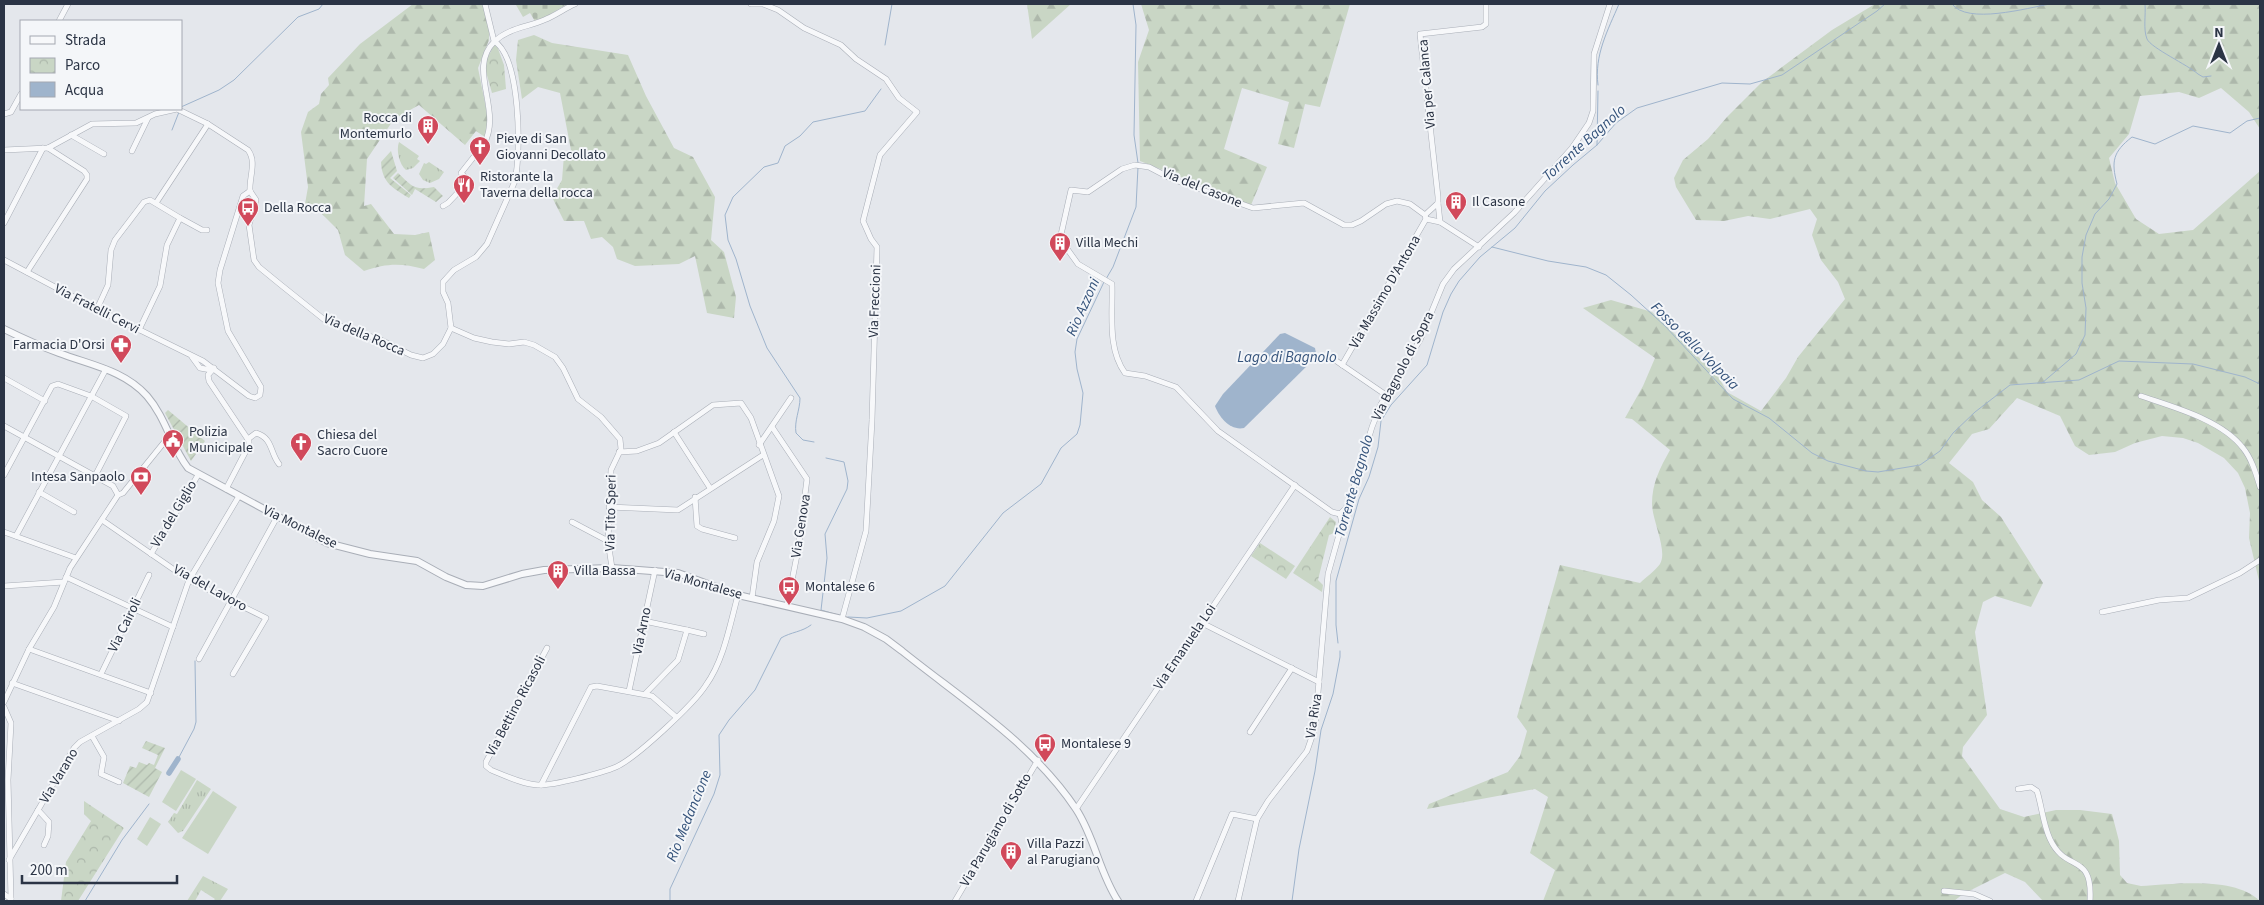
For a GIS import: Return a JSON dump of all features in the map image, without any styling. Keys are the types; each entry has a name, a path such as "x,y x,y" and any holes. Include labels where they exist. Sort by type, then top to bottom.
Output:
{"street":[{"path":"60,20 68,4"},
{"path":"485,4 494,41 510,62 519,132 515,181 487,244 476,257 454,270 443,282 451,328 474,338 492,342 509,344 524,342 534,345 555,357 563,368 578,399 601,417 620,439 621,446 619,452 643,450 659,443 713,405 741,403 751,418 759,445 778,490 774,521 757,562 752,598"},
{"path":"443,206 466,184 466,178 461,173 488,136 490,108 481,66 494,41 510,31 546,20 575,4"},
{"name":"Via Freccioni","path":"751,4 763,4 778,10 804,28 841,45 856,59 886,79 899,98 917,112 880,155 864,214 865,226 877,247 872,420 866,531 842,619"},
{"name":"Via per Calanca","path":"1438,203 1420,34 1482,27 1486,24 1486,4"},
{"name":"Via Bagnolo di Sopra","path":"1340,514 1352,497 1372,427 1386,396 1420,340 1443,284 1454,269 1514,213 1572,148 1589,124 1594,98 1594,54 1610,4"},
{"path":"4,114 11,112 20,96"},
{"path":"4,150 46,148 98,122 128,124 174,110"},
{"path":"180,110 208,124 248,150 252,156 250,191 243,196 220,270 218,283 228,331 260,384 260,395 255,398 249,396 212,369 208,375 209,381 248,439 249,445 226,489"},
{"path":"132,151 148,118"},
{"path":"156,203 208,124"},
{"path":"71,135 104,154"},
{"path":"4,223 46,148"},
{"path":"27,272 87,175 84,171 46,148"},
{"name":"Via del Casone","path":"1295,485 1218,431 1176,387 1145,376 1125,372 1119,364 1113,349 1112,284 1078,264 1061,242 1060,236 1072,190 1088,192 1122,169 1142,165 1164,173 1172,179 1253,208 1304,203 1344,225 1352,225 1361,221 1386,204 1397,201 1410,204 1426,217 1440,222 1479,247"},
{"name":"Via della Rocca","path":"250,191 256,200 249,218 254,260 258,267 326,321 380,340 411,356 423,358 433,354 443,344 451,328"},
{"path":"97,309 108,285 115,240 146,200 156,203 202,230 207,230"},
{"path":"1426,217 1438,203"},
{"path":"1438,203 1440,222"},
{"name":"Via Massimo D'Antona","path":"1342,365 1426,217"},
{"path":"139,330 160,286 167,245 180,218"},
{"name":"Via Fratelli Cervi","path":"4,260 191,356 200,368 212,369"},
{"name":"Via Montalese","path":"4,329 47,349 127,378 158,409 178,456 188,468 327,543 370,554 413,560 423,568 458,582 474,586 534,571 612,568 656,570 678,574 738,595 842,619 864,627 886,639 1008,734 1038,760 1076,809 1088,830 1106,880 1118,901"},
{"path":"1332,358 1386,396"},
{"path":"16,536 106,369"},
{"path":"4,378 45,401"},
{"path":"4,475 52,386 58,384 91,396 126,416 94,476"},
{"path":"2141,396 2191,413 2222,429 2243,447 2254,466 2260,487"},
{"path":"759,445 792,398"},
{"path":"4,426 113,486 118,495"},
{"name":"Via Genova","path":"772,427 807,478 798,550 787,606"},
{"path":"674,432 710,488"},
{"path":"248,439 256,433 262,435 272,446 274,457 279,464"},
{"path":"4,702 29,649 54,607 76,558 118,495 123,492 170,435"},
{"name":"Via Tito Speri","path":"612,568 608,541 612,466 619,452"},
{"path":"610,507 678,510 695,497 763,455"},
{"name":"Via del Giglio","path":"151,554 198,475"},
{"path":"1295,485 1335,514 1340,514"},
{"name":"Via Emanuela Loi","path":"1076,809 1295,485"},
{"path":"40,492 74,512"},
{"path":"29,649 151,692 189,580 239,496"},
{"path":"695,497 696,522 702,529 735,538"},
{"name":"Via Riva","path":"1238,901 1257,819 1268,801 1307,751 1314,728 1328,574 1342,524 1340,514"},
{"path":"199,659 277,517"},
{"name":"Via del Lavoro","path":"102,520 189,580 266,618 233,674"},
{"path":"572,522 608,541"},
{"path":"4,532 76,558"},
{"path":"2102,612 2158,600 2188,598 2234,577 2260,560"},
{"name":"Via Arno","path":"629,691 656,570"},
{"name":"Via Cairoli","path":"101,674 149,575"},
{"path":"4,586 65,579 173,626"},
{"path":"541,785 555,784 616,767 647,744 676,717 706,686 717,664 738,595"},
{"path":"644,621 704,634"},
{"path":"1202,623 1319,682"},
{"path":"645,694 678,660 687,630"},
{"name":"Via Bettino Ricasoli","path":"541,785 525,783 491,770 486,766 486,762 547,648"},
{"path":"1250,732 1292,668"},
{"path":"12,683 118,720"},
{"path":"541,785 591,687 597,686 645,694 654,698 676,717"},
{"name":"Via Varano","path":"9,860 74,748 142,707 151,692"},
{"path":"4,706 11,723 8,780 11,899 4,894"},
{"path":"92,736 104,757 101,774 119,782"},
{"name":"Via Parugiano di Sotto","path":"955,901 1038,760"},
{"path":"2018,789 2031,787 2037,791 2040,809 2050,840 2063,858 2082,866 2088,872 2090,901"},
{"path":"38,810 49,822 48,836 44,845"},
{"path":"1196,901 1232,814 1257,819"},
{"path":"1944,891 1974,894 1990,901"}],"green space":[{"path":"413,4 483,4 489,29 489,40 478,68 488,118 485,137 476,131 465,145 419,105 394,119 367,159 364,206 371,204 394,234 415,235 429,232 435,260 424,269 394,265 380,266 364,271 345,255 338,230 318,210 305,204 308,187 301,132 308,112 319,104 321,94 329,85 328,78 360,44"},
{"path":"567,4 536,23 530,13 523,17 516,5"},
{"path":"1027,4 1071,4 1032,39"},
{"path":"1141,4 1350,4 1320,107 1305,104 1294,148 1278,144 1289,102 1242,88 1224,149 1267,167 1251,205 1140,161 1138,62 1149,30"},
{"path":"1875,4 2260,4 2260,129 2249,112 2221,88 2199,98 2179,92 2140,96 2129,134 2109,158 2115,183 2136,219 2159,234 2193,230 2260,171 2260,585 2249,538 2250,513 2245,488 2238,473 2224,458 2198,443 2183,438 2162,436 2135,443 2115,452 2089,455 2075,446 2060,416 2017,398 1989,429 1972,434 1949,463 1973,482 1982,500 2001,517 2043,583 2031,607 1995,596 1983,602 1975,632 1987,715 1963,747 1962,756 2000,809 2024,817 2056,810 2080,810 2112,814 2119,841 2120,875 2127,883 2141,886 2187,883 2220,885 2249,893 2260,901 2043,901 2025,882 2005,873 1963,894 1954,901 1543,901 1555,870 1530,853 1548,797 1535,789 1427,809 1429,804 1508,772 1520,756 1527,731 1517,717 1560,565 1640,583 1658,567 1662,558 1652,496 1657,476 1670,450 1632,419 1625,418 1643,386 1655,358 1583,308 1611,300 1652,312 1718,376 1727,392 1761,411 1786,378 1798,357 1845,299 1838,282 1821,260 1812,235 1817,219 1810,209 1770,219 1748,216 1724,221 1696,220 1676,187 1674,178 1683,160 1708,139 1762,82 1832,30"},
{"path":"534,35 552,43 628,55 646,96 674,148 693,157 715,197 711,240 724,252 736,297 734,318 707,313 695,256 679,264 635,266 617,259 613,247 602,237 591,239 584,221 564,221 552,197 562,180 564,155 571,150 560,93 538,87 522,99 516,60 518,40"},
{"path":"494,45 497,46 504,65 506,89 492,93 484,65"},
{"path":"399,142 419,156 417,159 420,161 413,168 406,170 400,161 398,153"},
{"path":"391,151 397,171 390,178 411,195 409,198 393,188 384,175 381,162"},
{"path":"429,162 444,172 439,179 430,183 423,180 419,174 424,163"},
{"path":"398,173 414,186 418,188 434,187 443,196 436,202 415,189 412,195 393,178"},
{"path":"168,410 205,441 191,461 165,413"},
{"path":"1330,517 1336,522 1334,533 1329,535 1318,580 1323,585 1322,592 1293,573"},
{"path":"1260,543 1295,566 1286,579 1251,556"},
{"path":"146,741 165,748 155,768 162,772 149,797 123,783 130,766 136,768 139,762 154,765 158,755 142,748"},
{"path":"181,770 196,779 176,811 162,802"},
{"path":"197,780 211,789 183,831 178,833 168,822 174,813 177,814"},
{"path":"213,791 237,807 208,854 182,838"},
{"path":"84,801 124,828 78,901 61,901 66,862 91,821 84,814"},
{"path":"150,817 161,824 147,846 137,839"},
{"path":"203,876 228,889 220,901 213,901 215,899 201,890 195,901 187,901"}],"water":[{"name":"Lago di Bagnolo","path":"1285,333 1315,348 1316,353 1313,360 1244,428 1230,425 1222,419 1215,406 1223,394 1280,334"}],"waterway":[{"path":"182,107 219,90 234,80 298,17 319,9 323,4"},
{"path":"885,45 892,4"},
{"name":"Rio Azzoni","path":"1133,4 1136,25 1134,135 1138,163"},
{"path":"1598,85 1597,74 1600,53 1606,33 1619,4"},
{"name":"Torrente Bagnolo","path":"1338,643 1336,581 1359,499 1369,477 1378,447 1381,421 1391,405 1427,365 1443,312 1459,281 1480,257 1515,228 1545,191 1597,145 1616,123 1637,108 1722,83 1750,84 1782,75 1885,4"},
{"path":"1952,4 1960,10 1984,14 2050,4"},
{"path":"2145,4 2145,31 2150,43 2203,77 2211,76"},
{"path":"814,442 803,440 796,433 800,398 767,348 750,306 736,259 728,240 725,215 733,197 764,167 778,163 785,146 800,136 813,122 865,111 881,89"},
{"path":"1597,145 1598,91"},
{"path":"172,130 179,112"},
{"path":"2042,383 2076,354 2085,335 2086,308 2082,283 2082,257 2086,235 2095,214 2109,199 2117,184 2114,163 2117,152 2121,147 2132,137 2155,144 2193,126 2230,133 2247,121 2260,118"},
{"name":"Rio Azzoni","path":"1106,279 1113,267 1136,207 1138,167"},
{"name":"Fosso della Volpaia","path":"1492,247 1548,261 1586,267 1606,275 1665,326 1733,399 1769,418 1812,453 1828,461 1866,471 1878,472 1920,465 1940,451 1953,433 1975,412 2010,385 2079,380 2119,361 2193,364 2245,377 2260,384"},
{"name":"Rio Azzoni","path":"848,617 867,618 901,611 945,586 1003,513 1041,484 1061,448 1077,434 1080,425 1083,393 1075,352 1077,339 1104,282"},
{"path":"826,458 844,462 848,481 847,489 825,534 827,558 821,610 838,615"},
{"name":"Rio Medancione","path":"670,901 670,889 714,794 720,775 719,735 729,720 755,690 781,638 811,625"},
{"name":"Torrente Bagnolo","path":"1292,901 1299,849 1315,771 1321,730 1333,694 1340,651"},
{"path":"178,759 196,722 195,661"},
{"path":"169,773 178,759"},
{"path":"85,901 122,840 149,804"}],"place":[{"name":"Rocca di Montemurlo","path":"428,145"},
{"name":"Pieve di San Giovanni Decollato","path":"480,166"},
{"name":"Ristorante la Taverna della rocca","path":"464,204"},
{"name":"Il Casone","path":"1456,221"},
{"name":"Della Rocca","path":"248,227"},
{"name":"Villa Mechi","path":"1060,262"},
{"name":"Farmacia D'Orsi","path":"121,364"},
{"name":"Polizia Municipale","path":"173,459"},
{"name":"Chiesa del Sacro Cuore","path":"301,462"},
{"name":"Intesa Sanpaolo","path":"141,496"},
{"name":"Villa Bassa","path":"558,590"},
{"name":"Montalese 6","path":"789,606"},
{"name":"Montalese 9","path":"1045,763"},
{"name":"Villa Pazzi al Parugiano","path":"1011,871"}]}
